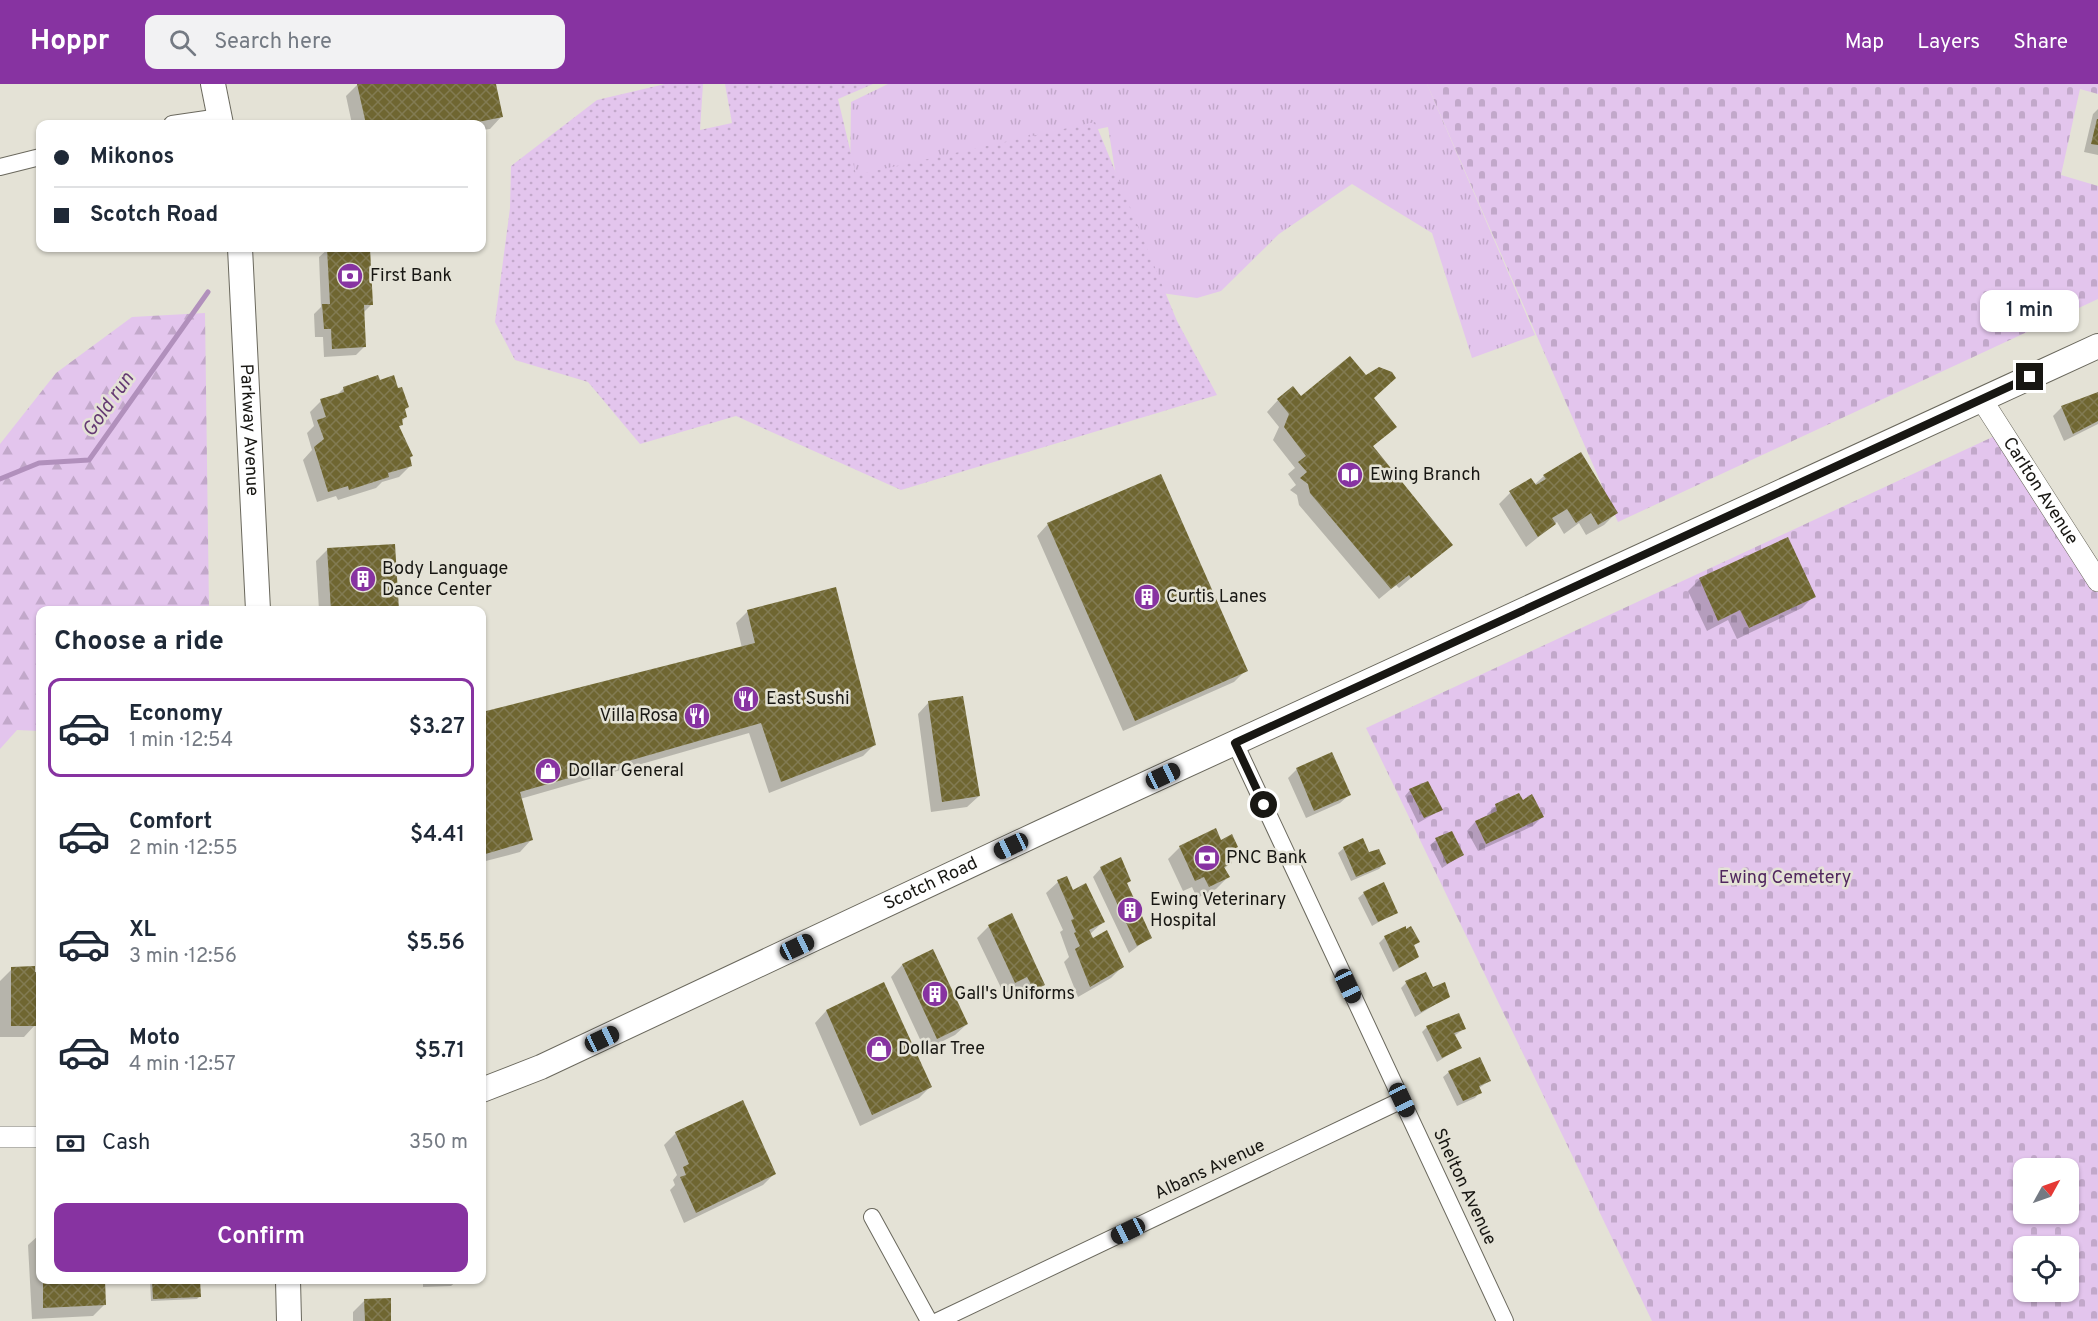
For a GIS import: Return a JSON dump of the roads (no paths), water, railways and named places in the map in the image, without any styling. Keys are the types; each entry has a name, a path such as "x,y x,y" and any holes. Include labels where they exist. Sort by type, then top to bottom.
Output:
{"main road":[{"path":"213,84 221,120"},
{"name":"Parkway Avenue","path":"240,252 258,606"},
{"name":"Scotch Road","path":"486,1088 541,1067 1235,743 2098,346"},
{"path":"288,1284 289,1321"}],"street":[{"path":"0,167 36,158"},
{"name":"Carlton Avenue","path":"1982,400 2098,581"},
{"name":"Shelton Avenue","path":"1235,743 1505,1321"},
{"name":"Albans Avenue","path":"938,1321 1402,1100"},
{"path":"0,1137 36,1137"},
{"path":"872,1217 929,1321"}],"waterway":[{"name":"Gold run","path":"0,479 39,463 89,460 208,292"}],"place":[{"name":"First Bank","path":"350,276"},
{"name":"Ewing Branch","path":"1350,475"},
{"name":"Body Language Dance Center","path":"363,579"},
{"name":"Curtis Lanes","path":"1147,597"},
{"name":"East Sushi","path":"746,699"},
{"name":"Villa Rosa","path":"697,716"},
{"name":"Dollar General","path":"548,771"},
{"name":"PNC Bank","path":"1207,858"},
{"name":"Ewing Veterinary Hospital","path":"1130,910"},
{"name":"Gall's Uniforms","path":"935,994"},
{"name":"Dollar Tree","path":"879,1049"}],"park label":[{"name":"Ewing Cemetery","path":"1785,878"}]}
